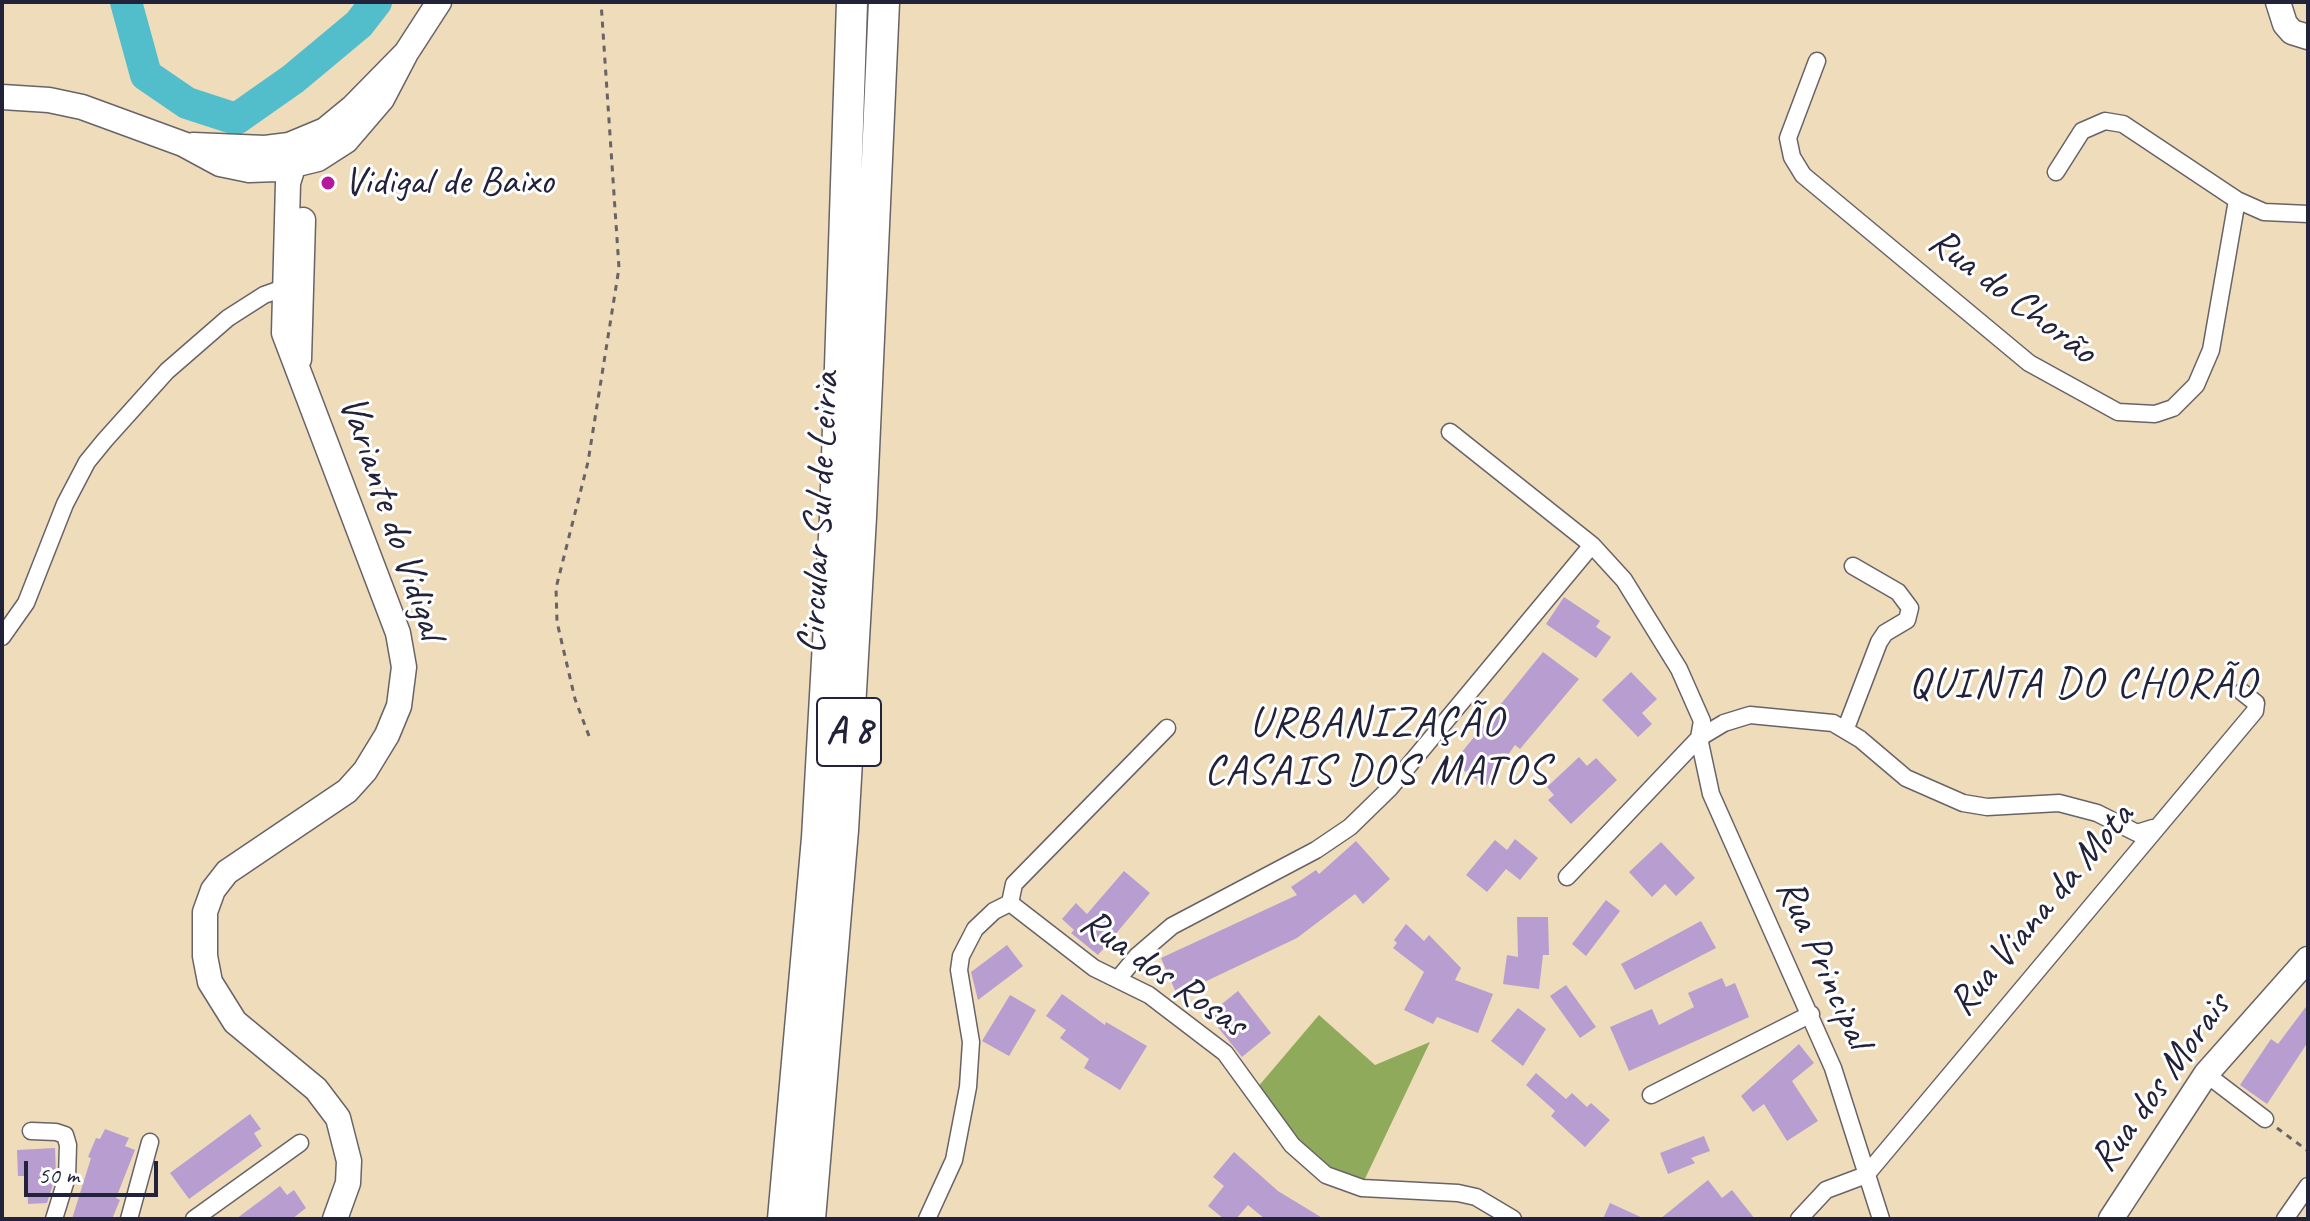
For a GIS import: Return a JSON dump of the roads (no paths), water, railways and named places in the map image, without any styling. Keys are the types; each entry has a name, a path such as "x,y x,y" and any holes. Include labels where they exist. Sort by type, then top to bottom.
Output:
{"highway":[{"name":"Circular Sul de Leiria","path":"810,1219 843,830 861,517 859,246 852,2"},
{"name":"Circular Sul de Leiria","path":"783,1219 817,838 859,246 884,2"}],"street":[{"path":"2,97 49,100 82,107 183,144 291,156 340,119 406,53 439,2"},
{"path":"2278,2 2285,24 2292,32 2308,37"},
{"name":"Rua do Chorão","path":"1817,61 1788,138 1792,157 1803,175 2029,363 2118,412 2155,414 2173,408 2196,385 2211,350 2237,200"},
{"path":"2056,172 2082,131 2105,121 2123,124 2237,200 2264,212 2308,214"},
{"name":"Variante do Vidigal","path":"291,156 288,183 299,372 398,633 404,667 399,706 387,735 347,791 227,872 213,890 205,912 205,956 210,982 235,1022 316,1089 338,1118 349,1161 348,1183 335,1219"},
{"path":"2,637 26,603 65,504 87,462 167,371 228,318 294,285"},
{"name":"Rua Principal","path":"1450,432 1592,545 1624,580 1679,669 1702,721 1699,738 1711,794 1833,1068 1881,1219"},
{"path":"1118,979 1137,956 1172,926 1316,850 1350,827 1390,788 1592,545"},
{"path":"1846,728 1879,642 1885,633 1907,620 1910,608 1898,592 1853,566"},
{"name":"Rua Viana da Mota","path":"1866,1175 2153,828 2255,711 2256,703 2242,692"},
{"path":"1567,877 1699,738 1724,723 1750,715 1820,720 1846,728 1906,778 1954,801 1987,807 2059,803 2097,813 2137,833 2153,828"},
{"path":"927,1219 954,1160 967,1097 971,1042 959,970 961,956 975,929 994,911 1010,903 1014,884 1167,728"},
{"name":"Rua dos Rosas","path":"1010,903 1094,968 1149,995 1225,1053 1292,1145 1326,1175 1362,1188 1458,1193 1476,1197 1513,1219"},
{"name":"Rua dos Morais","path":"2111,1219 2206,1074 2308,959"},
{"path":"1651,1095 1811,1014"},
{"path":"2206,1074 2265,1119"},
{"path":"31,1131 65,1135 68,1145 67,1177 54,1219"},
{"path":"129,1219 150,1142"},
{"path":"194,1219 300,1143"},
{"path":"1799,1219 1826,1190 1866,1175"},
{"path":"2285,1219 2308,1186"}],"waterway":[{"path":"126,2 146,75 187,103 236,119 293,79 359,24 376,2"}],"place":[{"name":"Vidigal de Baixo","path":"328,183"}],"district":[{"name":"QUINTA DO CHORÃO","path":"2083,685"},
{"name":"URBANIZAÇÃO CASAIS DOS MATOS","path":"1377,748"}]}
